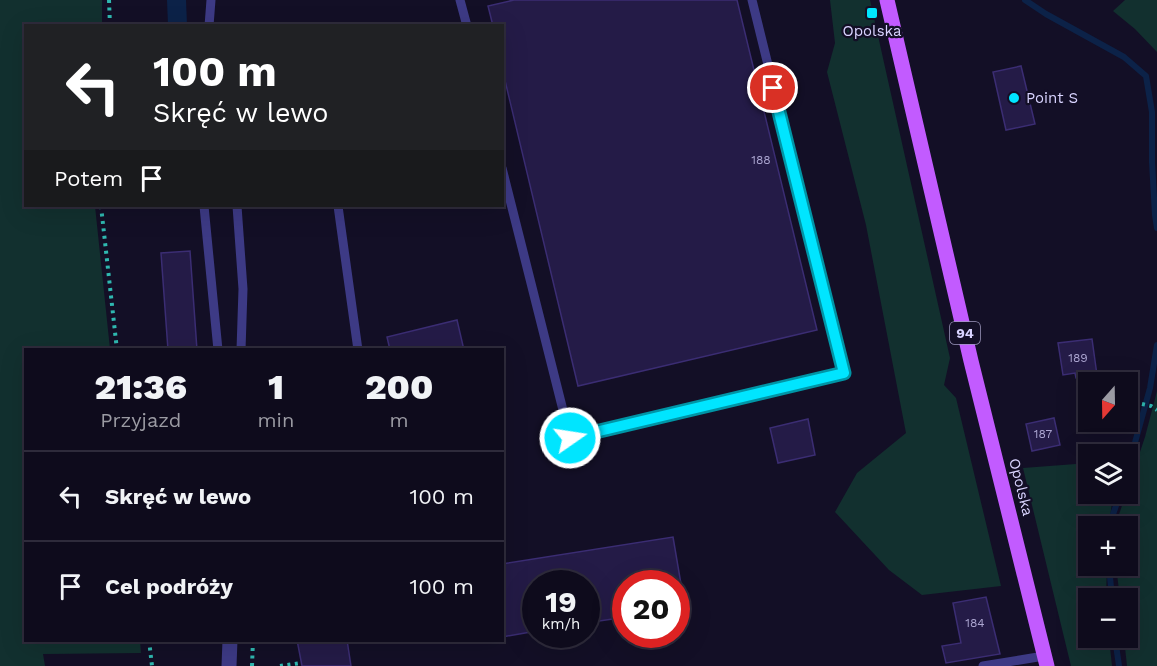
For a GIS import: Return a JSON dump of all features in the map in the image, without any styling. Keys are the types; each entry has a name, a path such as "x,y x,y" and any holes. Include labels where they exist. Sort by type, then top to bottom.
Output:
{"main road":[{"name":"Opolska","path":"887,0 971,361 1045,661"}],"street":[{"path":"229,666 230,642"}],"lane":[{"path":"209,24 211,0"},
{"path":"460,0 466,24"},
{"path":"504,176 570,438 844,373 752,0"},
{"path":"204,207 218,348"},
{"path":"237,207 243,289 240,348"},
{"path":"338,207 358,348"},
{"path":"983,666 1045,661"}],"path":[{"path":"109,0 110,24"},
{"path":"101,207 117,348"},
{"path":"1142,404 1157,410"},
{"path":"149,642 152,666"},
{"path":"252,666 253,642"},
{"path":"280,666 301,663"}],"green space":[{"path":"0,0 102,0 102,24 24,24 24,207 95,207 110,348 24,348 24,642 140,642 141,653 43,654 45,666 0,666"},
{"path":"830,0 870,0 950,358 944,385 956,398 1001,586 922,595 889,570 835,512 857,473 906,433 866,225 827,72 835,43"},
{"path":"1125,0 1157,0 1157,52 1135,29 1113,11"},
{"path":"1157,391 1157,666 1127,666 1125,648 1138,648 1138,588 1119,588 1117,576 1138,576 1138,516 1118,516 1123,504 1138,504 1138,458"},
{"path":"1078,464 1078,504 1112,504 1110,516 1078,516 1078,576 1107,576 1106,588 1078,588 1078,648 1110,648 1112,666 1071,666 1023,468"}],"water":[{"path":"167,0 186,0 187,24 168,24"}],"building":[{"path":"514,0 737,0 817,330 578,386 504,76 504,24 492,24 488,6"},
{"name":"Point S","path":"1021,66 1035,124 1006,130 993,72"},
{"path":"190,251 197,348 168,348 161,253"},
{"path":"457,320 464,348 390,348 387,337"},
{"path":"1092,339 1097,372 1078,372 1078,378 1076,378 1075,373 1063,375 1058,343"},
{"path":"1054,418 1060,445 1032,451 1026,424"},
{"path":"808,419 815,455 778,463 770,428"},
{"path":"673,537 679,570 612,570 612,619 600,621 600,570 522,570 522,633 504,637 504,564"},
{"path":"986,597 1000,654 946,663 942,646 961,643 953,603"},
{"path":"297,642 347,642 351,666 302,666"}],"waterway":[{"path":"1025,0 1124,57 1146,76 1152,112 1152,162 1157,228"},
{"path":"1135,444 1150,388 1157,345"},
{"path":"1112,516 1117,504"},
{"path":"1110,576 1111,588"},
{"path":"1116,648 1119,666"}],"place":[{"name":"Opolska","path":"872,13"},
{"name":"Point S","path":"1014,98"}],"route":[{"path":"570,438 844,373 773,88"}]}
